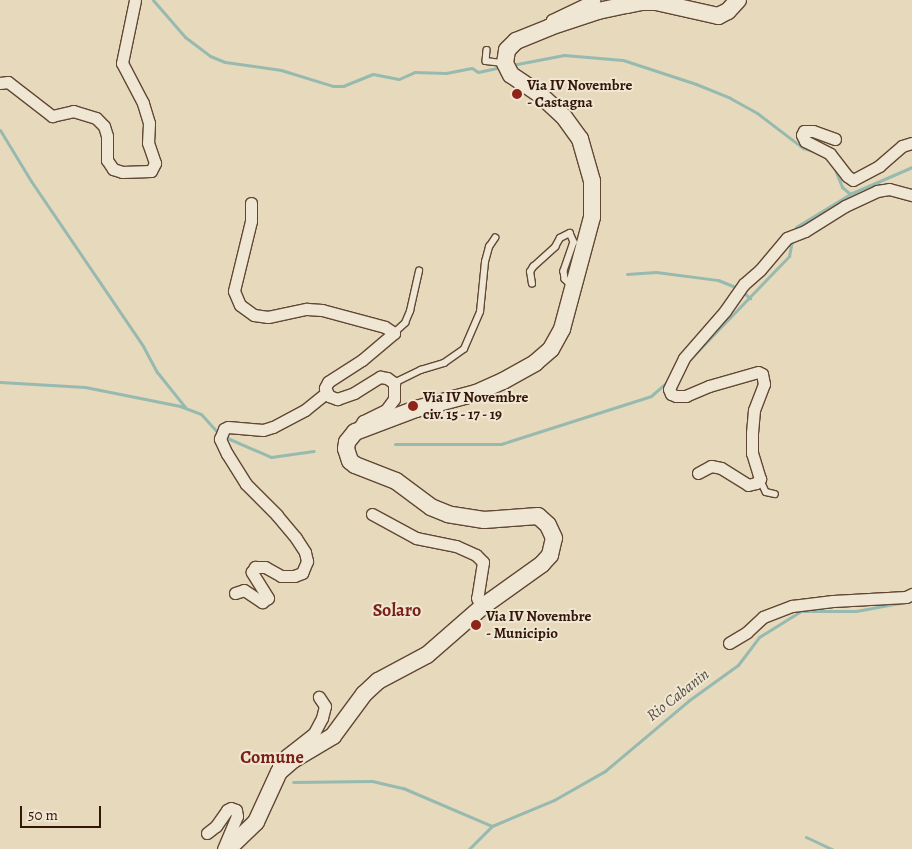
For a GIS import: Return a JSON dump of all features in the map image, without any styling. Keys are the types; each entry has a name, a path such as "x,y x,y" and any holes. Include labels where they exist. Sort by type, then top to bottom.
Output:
{"main road":[{"path":"228,849 256,822 279,772 293,760 333,736 364,694 378,680 427,655 482,607 542,564 550,556 554,538 548,525 538,516 484,520 453,515 431,507 396,481 356,466 347,455 347,442 350,436 358,431 416,409 476,393 503,381 535,362 551,349 562,329 592,217 592,181 580,139 564,117 507,68 507,50 510,45 550,27 598,11 641,2 656,2 694,13 718,16 728,11 738,0"}],"street":[{"path":"0,83 8,82 52,116 72,111 96,118 104,126 107,136 107,160 113,169 122,172 151,172 155,164 148,143 149,123 143,103 122,63 135,0"},
{"path":"550,27 552,20 594,0"},
{"path":"835,139 813,131 804,131 802,135 805,141 830,154 847,176 854,180 879,166 902,146 912,143"},
{"path":"698,473 711,466 721,468 748,485 756,483 760,479 752,453 752,432 754,410 764,384 762,374 758,372 719,383 686,396 671,394 671,384 684,358 725,312 744,284 760,270 787,238 805,231 845,206 877,191 889,189 912,195"},
{"path":"251,203 250,221 234,291 240,305 254,315 268,317 307,310 322,310 385,327 394,333 362,360 328,382 325,388 326,392"},
{"path":"326,392 337,399 354,393 380,377 387,378 394,383 394,399 386,410 363,421 358,431"},
{"path":"235,593 244,590 262,602 268,598 252,572 256,567 265,567 281,576 294,576 302,573 307,561 305,552 296,538 277,515 246,484 227,454 220,439 224,429 228,427 263,430 273,427 305,410 326,392"},
{"path":"372,514 416,538 456,546 476,554 483,562 477,598 482,607"},
{"path":"729,642 747,632 763,618 792,606 833,601 906,597 912,594"},
{"path":"279,772 278,765 286,755 314,734 322,718 325,706 319,697"},
{"path":"207,833 216,826 227,810 231,808 236,810 237,816 223,849"}],"lane":[{"path":"487,50 486,61 507,68"},
{"path":"532,284 530,272 533,267 555,247 560,238 570,233 574,242 564,271 565,279 573,288"},
{"path":"394,383 421,370 444,363 464,349 480,312 485,262 489,247 495,238"},
{"path":"394,333 405,323 410,311 419,271"},
{"path":"760,479 766,492 775,494"}],"waterway":[{"path":"153,0 185,37 210,56 225,62 281,70 333,86 343,86 373,74 399,79 415,72 446,73 472,68 478,72 501,67"},
{"path":"512,65 564,55 623,60 696,84 730,98 757,113 803,148 816,152"},
{"path":"0,130 31,181 143,346 157,372 185,407"},
{"path":"834,167 842,187 850,194"},
{"path":"796,227 850,194 912,167"},
{"path":"690,359 789,256 792,240"},
{"path":"627,274 656,272 718,280 738,288 750,298"},
{"path":"395,444 501,444 651,396 668,381"},
{"path":"0,382 85,387 180,406 201,414 219,434"},
{"path":"225,437 271,457 314,451"},
{"name":"Rio Cabanin","path":"469,849 492,826 554,800 605,771 688,701 738,665 759,637 801,611 856,611 899,603"},
{"path":"293,782 372,781 403,788 492,826"},
{"path":"806,837 832,849"}],"place":[{"name":"Via IV Novembre - Castagna","path":"517,94"},
{"name":"Via IV Novembre civ. 15 - 17 - 19","path":"413,406"},
{"name":"Via IV Novembre - Municipio","path":"476,625"}],"district":[{"name":"Solaro","path":"397,610"},
{"name":"Comune","path":"272,757"}]}
